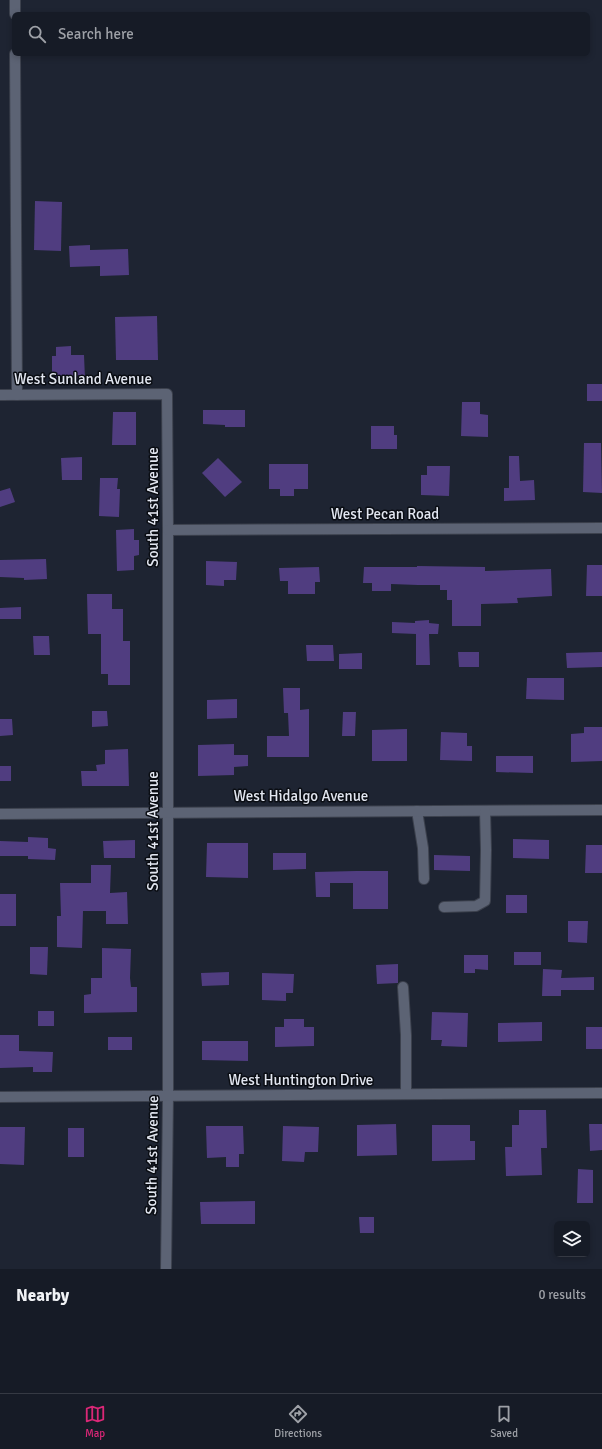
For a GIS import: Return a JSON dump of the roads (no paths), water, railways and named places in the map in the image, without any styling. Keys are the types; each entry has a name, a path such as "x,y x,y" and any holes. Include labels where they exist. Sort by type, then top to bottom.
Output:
{"street":[{"path":"15,0 15,12"},
{"path":"15,56 17,395"},
{"name":"West Sunland Avenue","path":"0,395 167,394"},
{"name":"South 41st Avenue","path":"166,1269 168,1096 167,394"},
{"name":"West Pecan Road","path":"168,530 602,528"},
{"name":"West Hidalgo Avenue","path":"0,814 602,810"},
{"path":"417,811 424,848 424,879"},
{"path":"444,907 476,906 486,901 485,811"},
{"path":"403,987 406,1035 406,1094"},
{"name":"West Huntington Drive","path":"0,1097 602,1093"}]}
